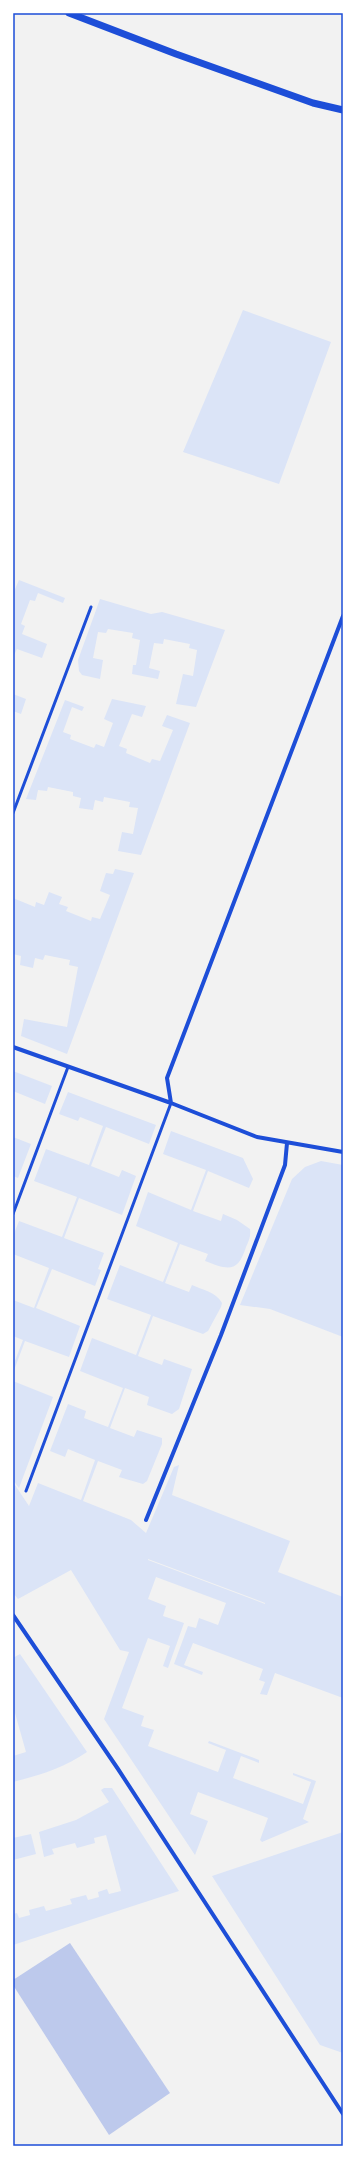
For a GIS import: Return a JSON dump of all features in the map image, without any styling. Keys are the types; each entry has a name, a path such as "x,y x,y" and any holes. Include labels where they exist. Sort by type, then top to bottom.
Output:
{"street":[{"path":"69,13 80,15 176,54 313,103 343,110"},
{"path":"171,1103 167,1078 343,616"},
{"path":"13,1047 171,1103 257,1137 287,1144 343,1152"},
{"path":"146,1520 221,1336 284,1165 287,1144"},
{"path":"13,1615 118,1769 343,2114"}],"lane":[{"path":"13,813 91,606"},
{"path":"13,1214 68,1067"},
{"path":"26,1492 171,1103"}],"shaded area":[{"path":"243,310 331,342 279,484 183,452"},
{"path":"19,580 65,598 63,603 38,593 35,601 30,600 21,624 25,626 22,634 47,644 42,658 17,649 13,657 13,594"},
{"path":"100,599 151,614 162,612 225,630 196,707 176,704 183,674 193,676 197,650 189,648 190,644 164,639 163,644 154,643 149,668 160,671 158,679 132,674 133,665 136,665 140,640 132,638 133,633 108,629 106,633 98,632 93,658 103,660 100,679 82,675 79,671 78,660"},
{"path":"13,694 26,699 21,714 13,711"},
{"path":"112,699 146,706 142,717 132,714 119,746 127,749 126,753 150,763 152,759 160,761 173,730 162,726 167,715 190,723 141,855 118,851 122,832 133,834 138,808 129,807 130,802 104,797 103,802 95,800 93,810 79,808 81,798 73,796 73,792 48,787 47,791 38,790 36,800 26,799 65,700 84,707 82,711 72,707 63,732 71,735 70,739 94,748 96,744 104,747 113,723 104,719"},
{"path":"115,869 134,873 67,1054 21,1036 24,1019 67,1027 78,967 69,965 70,960 45,955 43,960 35,958 33,968 20,965 21,956 13,954 13,898 35,907 36,902 44,905 49,892 62,897 59,904 68,907 66,911 91,921 92,917 100,919 110,895 100,891 106,873 113,874"},
{"path":"13,1071 52,1086 45,1104 13,1091"},
{"path":"68,1092 156,1125 149,1144 106,1127 91,1166 119,1177 122,1170 136,1176 122,1215 79,1198 64,1238 104,1253 98,1269 101,1270 95,1286 52,1269 36,1308 80,1326 69,1357 25,1341 13,1373 13,1366 23,1340 13,1336 13,1300 34,1308 49,1268 13,1254 13,1236 19,1221 62,1237 77,1197 34,1181 46,1149 89,1165 103,1126 80,1117 78,1121 59,1114"},
{"path":"171,1131 243,1158 253,1179 249,1188 208,1171 193,1211 221,1221 223,1214 237,1220 250,1229 250,1238 243,1255 236,1265 231,1267 220,1266 205,1261 208,1254 180,1244 165,1283 189,1292 192,1285 209,1292 219,1299 222,1303 221,1307 208,1331 203,1334 153,1316 138,1356 162,1365 164,1359 192,1369 179,1409 172,1414 147,1405 149,1397 125,1388 110,1428 134,1437 137,1430 162,1438 162,1444 147,1481 143,1484 119,1477 122,1470 98,1461 83,1501 131,1520 146,1533 174,1467 179,1465 172,1495 290,1541 278,1572 343,1597 343,1698 275,1673 267,1695 260,1694 265,1682 259,1680 263,1669 193,1643 184,1665 203,1672 202,1675 174,1664 188,1626 196,1628 199,1618 218,1625 226,1603 156,1577 148,1599 166,1606 163,1616 184,1623 168,1668 163,1666 170,1646 148,1638 122,1708 144,1716 141,1726 154,1730 148,1746 218,1772 226,1750 208,1743 209,1741 259,1760 259,1763 241,1756 233,1778 303,1804 311,1782 293,1775 293,1773 316,1781 303,1819 309,1822 262,1842 260,1840 268,1818 198,1792 190,1814 208,1821 195,1855 104,1719 129,1652 120,1650 71,1570 18,1599 13,1593 13,1482 29,1506 38,1483 81,1500 95,1460 68,1449 65,1457 50,1451 68,1404 86,1411 84,1418 108,1427 123,1388 80,1371 92,1338 136,1355 151,1315 107,1299 120,1265 163,1282 178,1243 136,1226 148,1192 191,1210 206,1170 163,1154","holes":["148,1559 265,1603 265,1604"]},
{"path":"13,1137 31,1144 18,1178 13,1176"},
{"path":"321,1161 343,1165 343,1337 270,1309 240,1305 292,1179 305,1167"},
{"path":"13,1381 53,1397 19,1488 13,1480"},
{"path":"20,1654 87,1752 78,1758 52,1770 13,1782 13,1756 26,1752 13,1706 13,1658"},
{"path":"104,1788 112,1788 179,1891 13,1945 13,1914 17,1913 19,1918 30,1915 29,1910 44,1906 46,1911 72,1904 70,1899 86,1895 88,1900 99,1897 98,1892 107,1889 109,1894 121,1891 106,1835 94,1838 95,1843 77,1848 75,1843 52,1849 54,1854 44,1857 39,1832 76,1820 109,1802 101,1790"},
{"path":"343,1832 343,2053 320,2045 212,1876"},
{"path":"31,1834 36,1854 13,1860 13,1838"}],"building":[{"path":"70,1943 170,2093 109,2135 13,1985 13,1980"}]}
